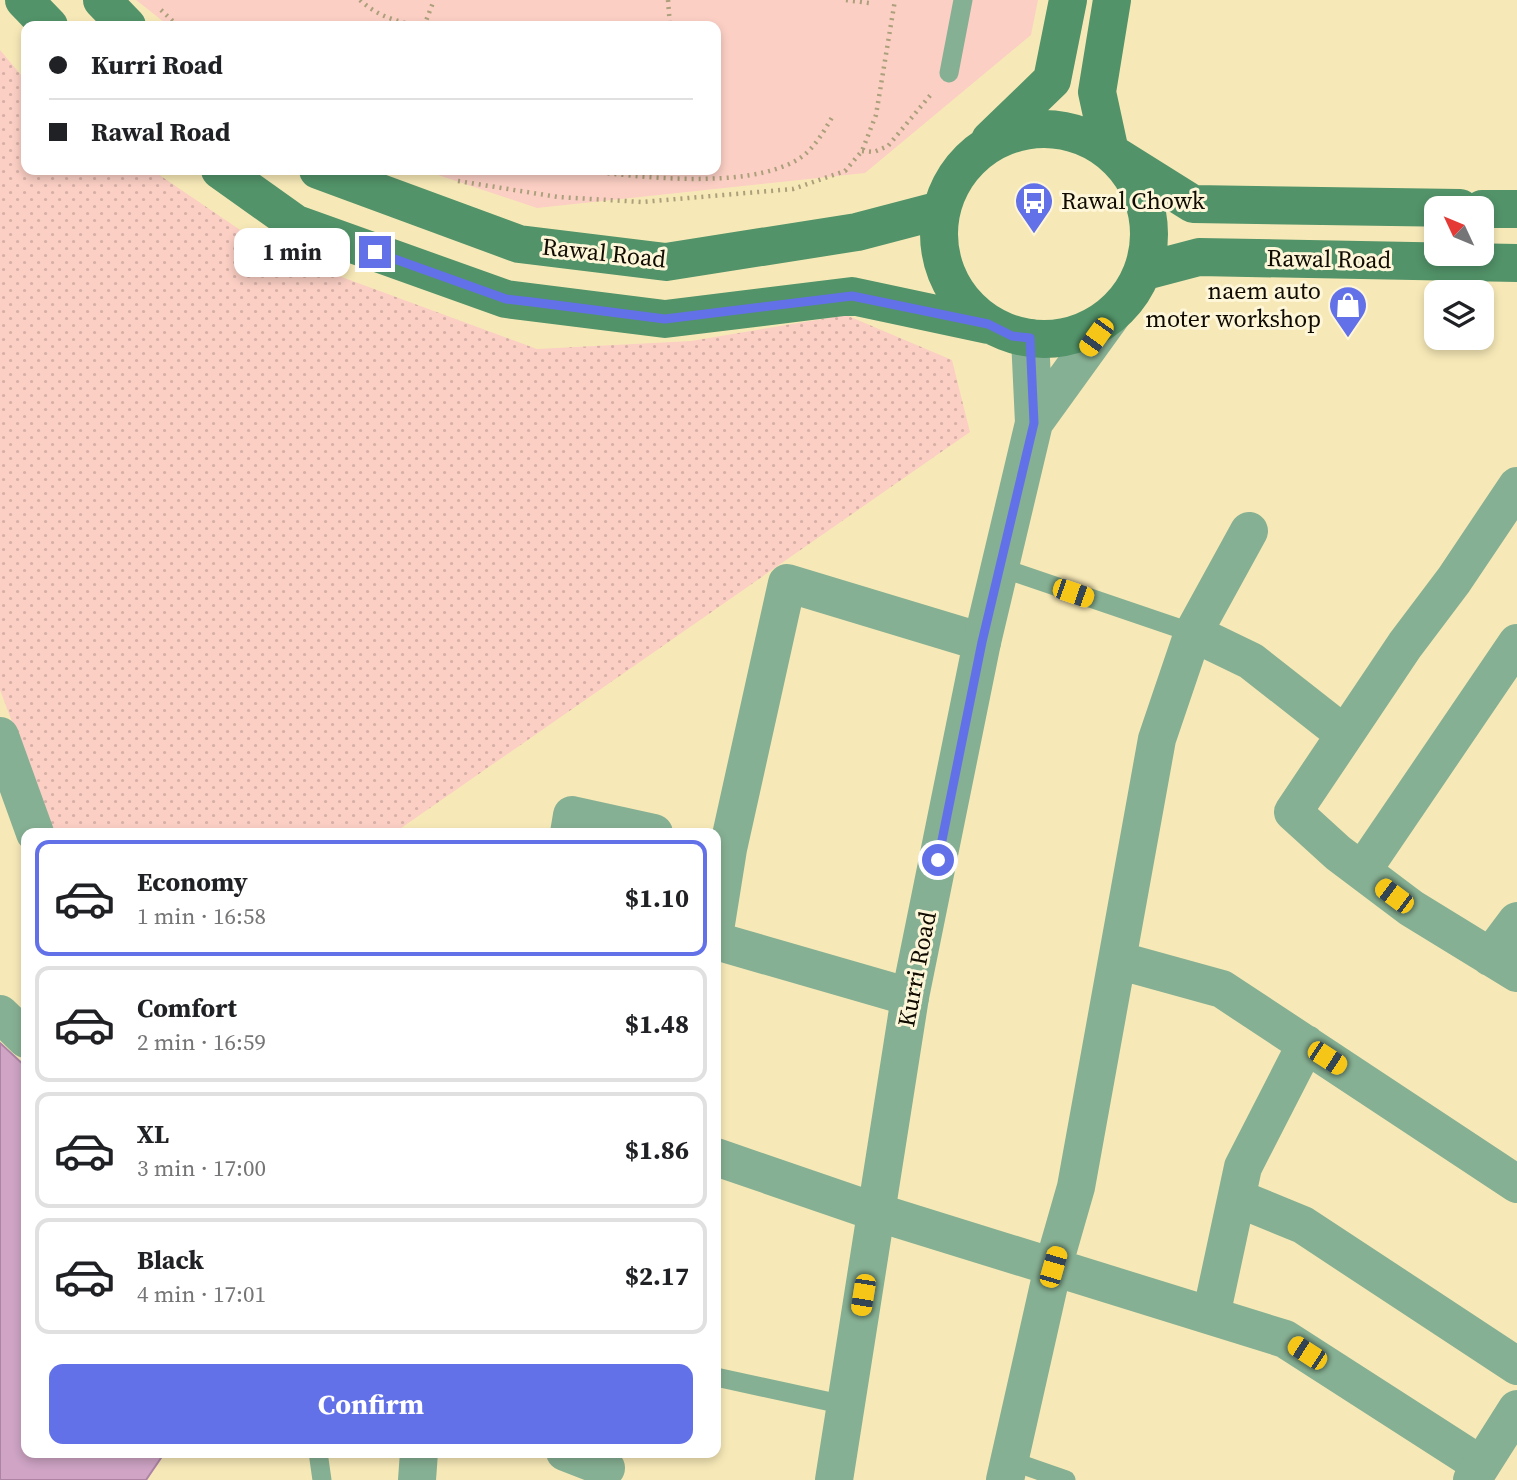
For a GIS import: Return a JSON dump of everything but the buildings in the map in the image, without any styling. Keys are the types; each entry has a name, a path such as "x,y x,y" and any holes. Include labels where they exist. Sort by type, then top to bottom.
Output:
{"main road":[{"path":"24,0 44,21"},
{"path":"102,0 143,17"},
{"path":"1068,0 1052,80 966,163 951,185 941,210 938,236 941,262 951,287 968,308 988,324 1012,336 1065,338 1090,329 1112,315 1130,296 1142,272 1149,246 1148,220 1142,194 1128,171 1110,152 1097,92 1112,0"},
{"path":"966,163 986,146 1010,134 1036,129 1062,130 1088,138 1193,204 1424,207"},
{"path":"227,175 296,224 506,299 665,319 852,296 988,324"},
{"name":"Rawal Road","path":"332,175 519,244 666,262 857,232 941,210"},
{"path":"1494,209 1517,209"},
{"name":"Rawal Road","path":"1142,272 1199,257 1517,263"}],"street":[{"path":"1034,423 1112,315"},
{"path":"1030,338 1034,423"},
{"name":"Kurri Road","path":"834,1480 910,997 982,642 1002,568 1034,423"},
{"path":"1517,485 1293,812 1338,853 1411,908 1503,965 1517,921"},
{"path":"1007,1470 1053,1267 1076,1187 1157,739 1193,633 1248,531"},
{"path":"722,847 787,583 982,642"},
{"path":"1193,633 1251,661 1344,734"},
{"path":"1362,871 1517,643"},
{"path":"0,736 34,828"},
{"path":"570,828 572,816 630,828"},
{"path":"721,942 910,997"},
{"path":"1117,960 1222,989 1517,1184"},
{"path":"0,1014 21,1034"},
{"path":"1211,1316 1243,1167 1306,1044"},
{"path":"721,1159 876,1212 1285,1339 1476,1473 1517,1409"},
{"path":"1237,1198 1303,1225 1517,1366"},
{"path":"417,1480 419,1458"},
{"path":"581,1458 606,1467"}],"lane":[{"path":"950,73 963,0"},
{"path":"1002,568 1193,633"},
{"path":"721,1378 845,1405"},
{"path":"319,1458 322,1480"},
{"path":"1007,1470 1066,1480"}],"path":[{"path":"360,0 370,10 398,21"},
{"path":"426,21 434,0"},
{"path":"668,0 670,21"},
{"path":"846,0 869,3"},
{"path":"449,177 558,197 642,202 793,189 845,171 862,151 876,115 895,0"},
{"path":"862,151 874,152 888,146 950,73"},
{"path":"639,175 734,177 771,172 800,159 817,142 834,114"}],"shaded area":[{"path":"136,0 1038,0 1031,35 865,173 537,208 438,175 721,175 721,21 163,21"},
{"path":"0,50 21,75 21,175 159,175 271,251 537,349 691,341 846,315 952,360 970,432 401,828 52,828 0,690"}],"place":[{"name":"Rawal Chowk","path":"1034,235"},
{"name":"naem auto moter workshop","path":"1348,339"}],"route":[{"path":"375,252 506,299 665,319 852,296 988,324 1012,336 1030,338 1034,423 1002,568 982,642 938,860"}]}
